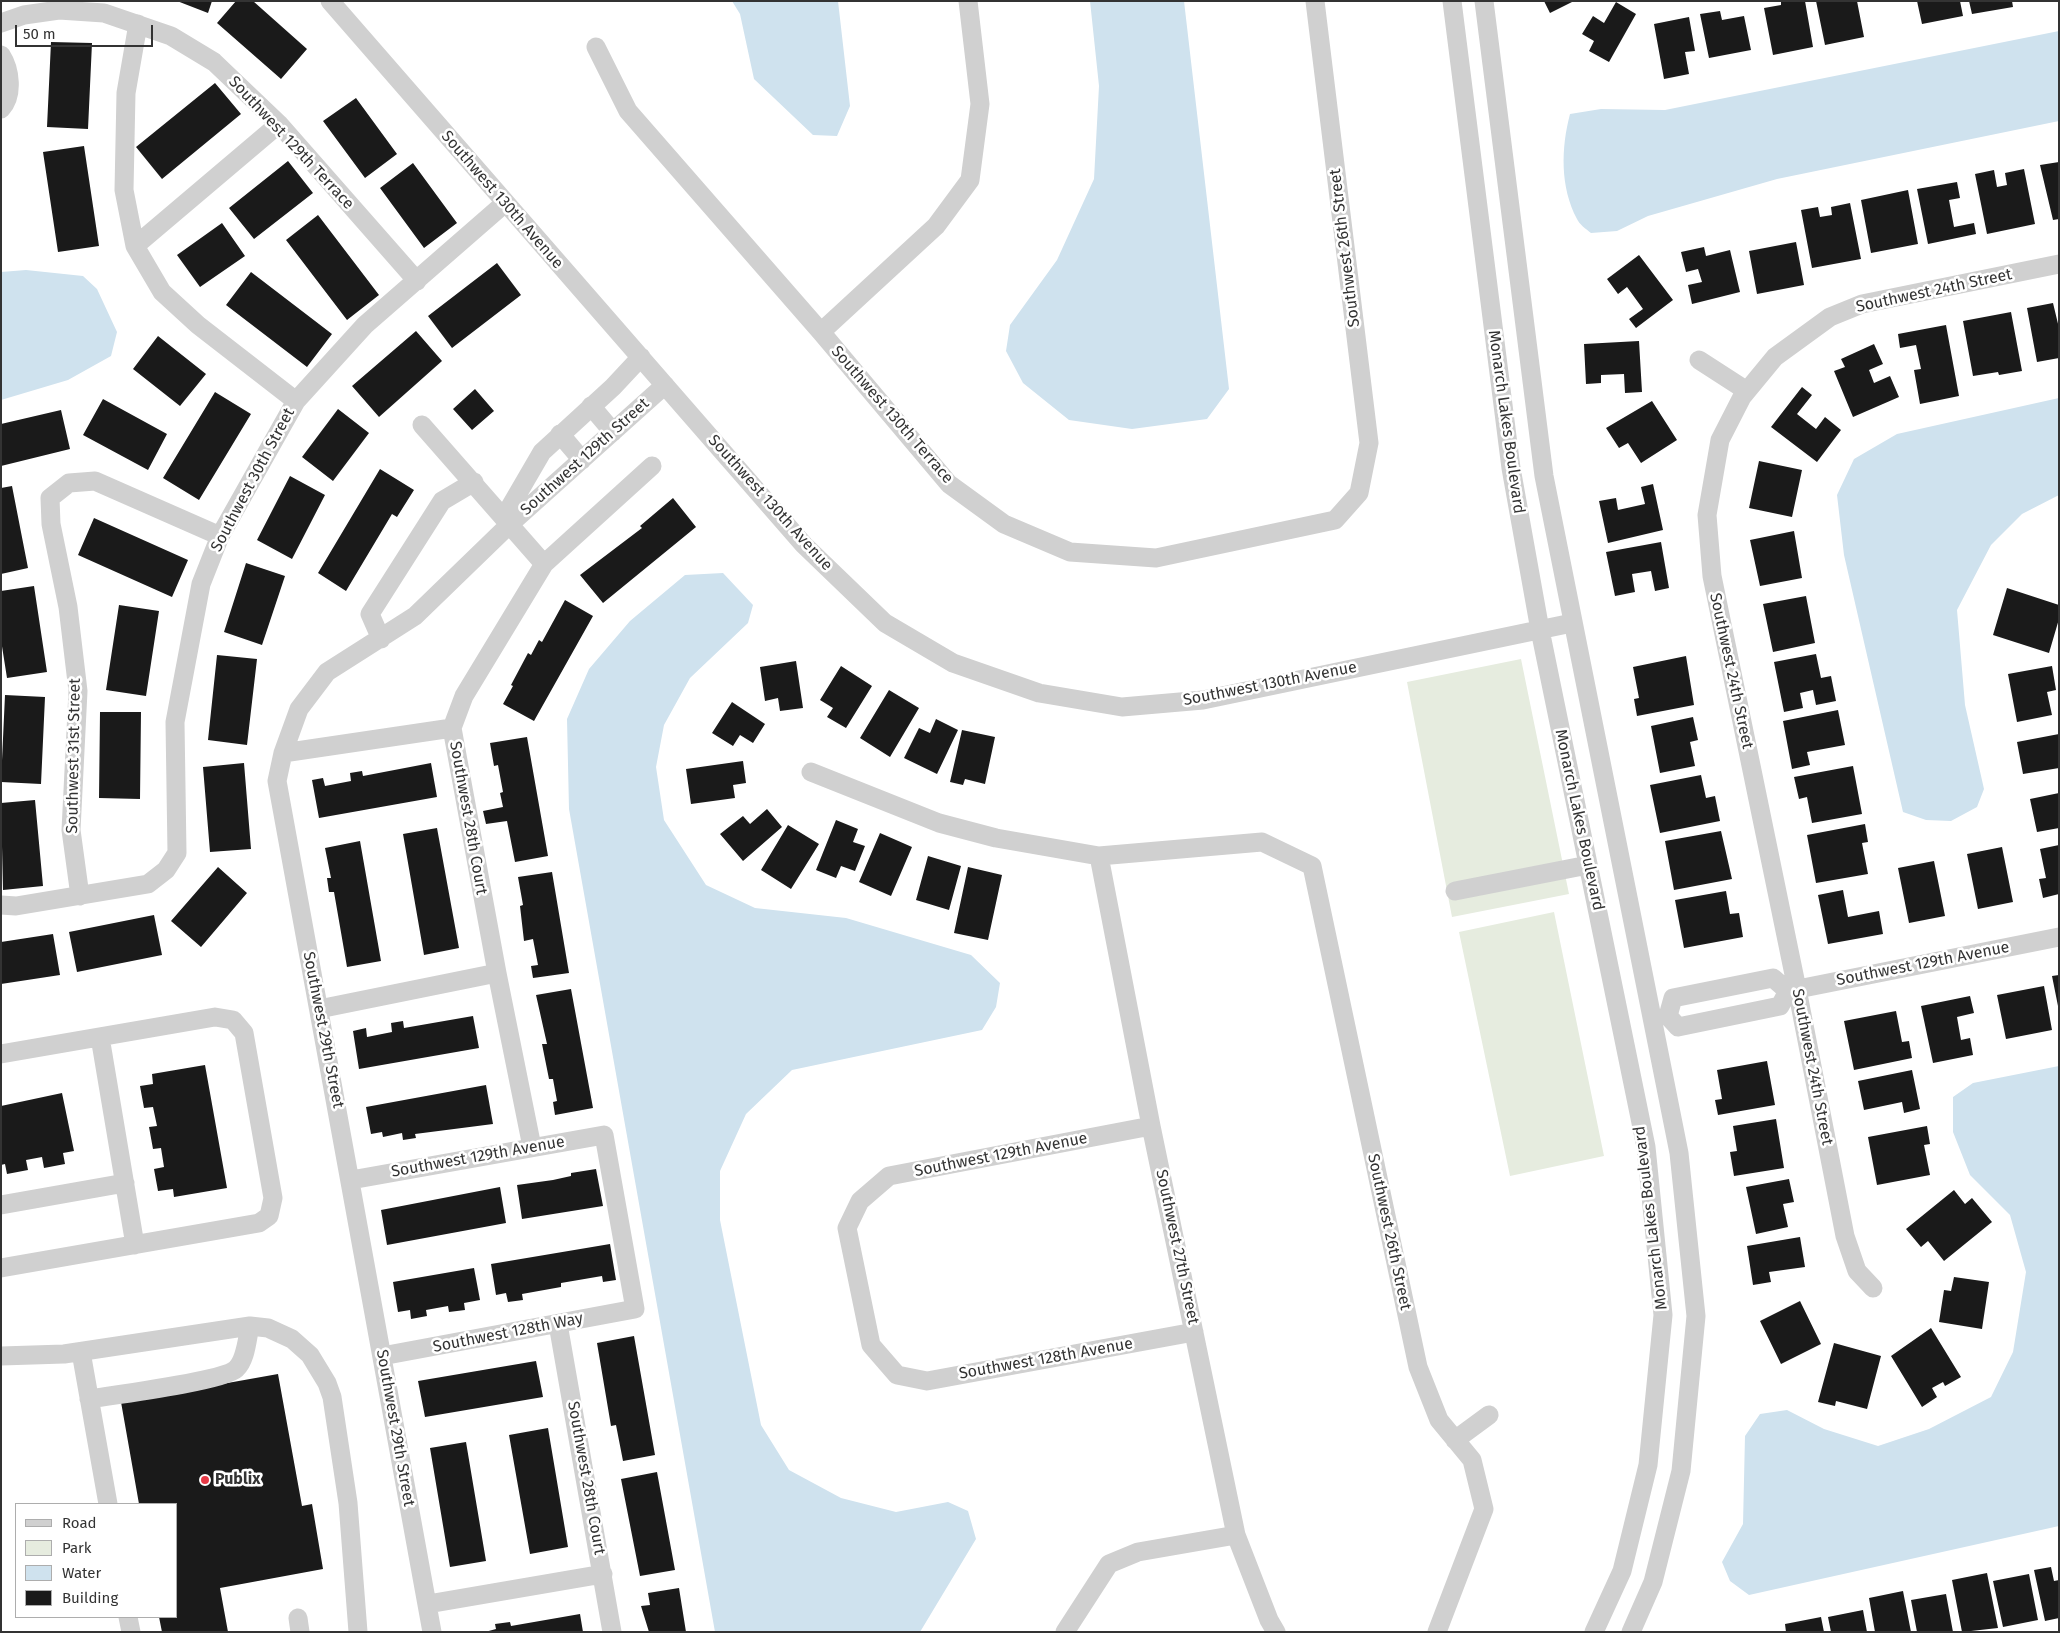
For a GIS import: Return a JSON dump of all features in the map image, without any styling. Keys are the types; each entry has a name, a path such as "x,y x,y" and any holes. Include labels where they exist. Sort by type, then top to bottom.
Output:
{"street":[{"name":"Southwest 130th Avenue","path":"330,1 804,545 884,623 953,664 1039,693 1122,707 1204,700 1572,623"},
{"path":"821,332 936,226 970,180 980,104 968,1"},
{"name":"Southwest 26th Street","path":"1315,1 1369,442 1359,493"},
{"name":"Monarch Lakes Boulevard","path":"1452,1 1510,468 1540,630 1646,1147 1663,1315 1648,1465 1622,1571 1594,1632"},
{"name":"Monarch Lakes Boulevard","path":"1484,1 1544,476 1572,623 1660,1018 1679,1153 1696,1316 1680,1471 1653,1582 1630,1632"},
{"name":"Southwest 129th Terrace","path":"1,23 24,15 59,10 104,13 171,36 214,62 279,124 418,281"},
{"path":"138,24 126,93 124,190 135,246 162,292 198,325 296,401"},
{"name":"Southwest 130th Terrace","path":"596,47 628,111 821,332 949,484 1004,524 1070,552 1156,558 1335,520 1359,493"},
{"path":"1,55 10,78 8,99 1,109"},
{"path":"135,246 279,124"},
{"name":"Southwest 30th Street","path":"80,896 148,884 166,870 177,853 174,722 200,584 220,536 296,401 365,325 418,281 505,203"},
{"name":"Southwest 24th Street","path":"1873,1288 1857,1271 1845,1236 1792,990 1712,576 1707,514 1714,465 1720,440 1746,391 1775,357 1830,317 1854,307 2059,264"},
{"name":"Southwest 129th Street","path":"510,524 510,507 542,452 613,387 641,358"},
{"path":"1699,360 1746,391"},
{"name":"Southwest 129th Street","path":"510,524 665,385"},
{"path":"591,406 613,432"},
{"path":"422,425 544,564"},
{"path":"560,434 582,460"},
{"name":"Southwest 28th Court","path":"532,1147 496,973 452,728 464,696 544,564 652,466"},
{"name":"Southwest 31st Street","path":"80,896 71,830 78,691 68,607 52,524 50,498 69,483 95,481 220,536"},
{"path":"381,638 370,614 442,501 474,482"},
{"name":"Southwest 29th Street","path":"432,1632 277,781 283,753 299,710 327,672 415,616 510,524"},
{"path":"283,753 452,728"},
{"path":"811,772 939,823 996,838 1099,856"},
{"name":"Southwest 26th Street","path":"1099,856 1262,842 1312,866 1418,1367 1440,1420 1472,1460 1484,1510 1437,1632"},
{"name":"Southwest 27th Street","path":"1099,856 1151,1126 1236,1535 1269,1620 1276,1632"},
{"path":"1455,891 1588,865"},
{"path":"1,906 16,906 80,896"},
{"name":"Southwest 129th Avenue","path":"1792,990 2059,937"},
{"path":"319,1009 496,973"},
{"path":"1621,1026 1660,1018 1678,1027 1780,1006 1792,990 1773,978 1673,998 1660,1018"},
{"path":"1749,983 1754,1011"},
{"path":"1,1054 215,1017 233,1020 244,1033 273,1198 270,1216 259,1223 1,1268"},
{"path":"100,1037 135,1245"},
{"name":"Southwest 129th Avenue","path":"897,1375 871,1345 847,1228 860,1201 889,1176 1151,1126"},
{"name":"Southwest 129th Avenue","path":"351,1180 604,1135 635,1309"},
{"path":"1,1205 125,1183"},
{"name":"Southwest 128th Way","path":"382,1356 635,1309"},
{"name":"Southwest 28th Court","path":"558,1324 612,1632"},
{"path":"90,1400 211,1378 234,1371 243,1358 250,1326"},
{"path":"1,1356 81,1352 250,1326 268,1328 292,1339 310,1355 327,1383 332,1397 348,1503 358,1632"},
{"name":"Southwest 128th Avenue","path":"897,1375 927,1380 1194,1332"},
{"path":"81,1352 108,1503"},
{"path":"1455,1440 1490,1415"},
{"path":"1065,1632 1109,1564 1138,1552 1236,1535"},
{"path":"428,1604 602,1574"},
{"path":"128,1618 131,1632"}],"green space":[{"path":"1521,659 1569,894 1452,917 1407,682"},
{"path":"1554,912 1604,1156 1510,1176 1459,932"}],"water":[{"path":"732,1 838,1 850,106 837,136 813,135 754,79 740,14"},
{"path":"1090,1 1184,1 1229,389 1207,419 1132,429 1069,420 1023,383 1006,351 1010,325 1057,260 1094,179 1099,86"},
{"path":"2059,31 2059,121 1777,179 1648,216 1617,231 1591,233 1579,223 1571,207 1567,194 1564,167 1565,140 1570,114 1601,109 1665,110"},
{"path":"26,270 83,276 97,289 117,332 111,356 68,380 1,400 1,272"},
{"path":"2059,398 2059,495 2022,514 1991,545 1957,610 1965,705 1984,789 1977,807 1951,821 1926,820 1903,812 1844,555 1837,495 1854,459 1897,434"},
{"path":"723,573 753,605 748,623 690,678 664,725 656,767 664,820 706,885 755,908 846,918 971,955 1000,983 996,1007 982,1030 792,1070 746,1114 720,1171 720,1220 761,1425 789,1470 841,1498 896,1512 948,1502 968,1511 976,1539 920,1632 715,1632 569,809 567,719 589,669 630,621 685,575"},
{"path":"2059,1066 2059,1526 1749,1595 1730,1581 1722,1562 1743,1524 1745,1436 1760,1414 1787,1410 1824,1429 1878,1446 1929,1429 1991,1397 2013,1352 2026,1272 2010,1215 1970,1175 1953,1132 1953,1097 1973,1083"}],"building":[{"path":"177,1 212,1 208,13"},
{"path":"236,1 253,1 307,49 281,79 217,23"},
{"path":"1544,1 1574,1 1550,13"},
{"path":"1781,1 1805,1 1813,47 1773,55 1764,8 1781,5"},
{"path":"1816,1 1857,1 1864,37 1825,45"},
{"path":"1917,1 1960,1 1963,16 1922,24"},
{"path":"1969,1 2012,1 2013,7 1972,14"},
{"path":"1616,2 1636,14 1609,62 1589,51 1594,41 1582,34 1593,16 1604,23"},
{"path":"1720,11 1722,20 1744,16 1751,50 1709,58 1700,14"},
{"path":"1689,17 1695,51 1685,52 1689,74 1664,79 1654,24"},
{"path":"51,42 92,43 88,129 47,127"},
{"path":"215,83 241,114 162,179 136,147"},
{"path":"356,98 397,154 365,178 323,121"},
{"path":"84,146 99,246 58,252 43,152"},
{"path":"288,161 313,193 254,239 229,208"},
{"path":"2059,162 2059,219 2053,220 2040,165"},
{"path":"413,163 457,223 424,248 380,188"},
{"path":"2024,169 2035,224 1987,234 1975,174 1994,170 1997,187 2007,185 2005,173"},
{"path":"1957,182 1960,198 1949,200 1954,227 1974,223 1976,234 1928,244 1917,189"},
{"path":"1908,190 1918,244 1871,253 1861,200"},
{"path":"1850,203 1861,259 1812,268 1801,210 1818,207 1820,217 1832,215 1831,207"},
{"path":"318,215 379,295 347,320 286,240"},
{"path":"222,223 245,256 200,287 177,255"},
{"path":"1796,242 1804,285 1757,294 1749,251"},
{"path":"1704,247 1706,256 1730,250 1740,292 1692,304 1688,285 1702,282 1698,269 1686,272 1681,252"},
{"path":"1639,255 1673,300 1636,328 1629,319 1643,309 1627,287 1618,294 1607,279"},
{"path":"497,263 521,295 452,348 428,316"},
{"path":"251,272 332,334 307,367 226,305"},
{"path":"2053,303 2059,328 2059,358 2037,362 2027,308"},
{"path":"2011,312 2022,371 1999,375 1998,372 1973,376 1963,321"},
{"path":"1946,325 1959,396 1920,404 1914,370 1921,369 1916,345 1900,348 1898,334"},
{"path":"416,331 442,361 379,417 352,386"},
{"path":"158,336 206,374 180,406 133,369"},
{"path":"1639,341 1642,392 1625,393 1624,374 1601,375 1601,383 1586,384 1584,344"},
{"path":"1874,344 1883,364 1869,370 1874,383 1890,376 1899,397 1853,417 1834,371 1845,367 1841,359"},
{"path":"1802,387 1812,395 1797,414 1816,429 1825,417 1841,430 1817,462 1771,427"},
{"path":"475,389 494,411 472,430 453,409"},
{"path":"215,392 251,414 199,500 163,478"},
{"path":"103,399 167,434 148,470 83,435"},
{"path":"1652,401 1677,440 1641,463 1628,443 1619,448 1606,428"},
{"path":"338,409 369,433 333,481 302,457"},
{"path":"61,410 70,449 1,466 1,424"},
{"path":"1759,461 1802,470 1792,517 1749,508"},
{"path":"380,469 414,490 397,517 392,514 346,591 318,573"},
{"path":"290,476 325,495 292,559 257,540"},
{"path":"1653,484 1663,530 1608,543 1599,501 1616,498 1618,510 1645,504 1641,487"},
{"path":"12,486 28,568 1,574 1,488"},
{"path":"673,498 696,527 603,603 580,575 642,528 640,526"},
{"path":"94,518 188,560 172,597 78,555"},
{"path":"1794,531 1802,578 1760,586 1750,540"},
{"path":"1661,542 1669,588 1655,591 1651,571 1632,574 1635,592 1615,596 1606,552"},
{"path":"246,563 285,576 262,645 224,632"},
{"path":"34,586 47,672 7,678 1,640 1,591"},
{"path":"2007,588 2059,605 2059,619 2049,653 1993,635"},
{"path":"1806,596 1815,643 1773,652 1763,604"},
{"path":"565,600 593,616 534,721 503,704 528,653 531,655 539,640 542,642"},
{"path":"119,605 159,611 146,696 106,690"},
{"path":"1816,654 1821,678 1831,676 1836,701 1816,705 1813,690 1800,693 1803,708 1784,712 1774,662"},
{"path":"217,655 257,659 247,745 208,740"},
{"path":"1686,656 1694,705 1637,716 1634,699 1639,698 1633,667"},
{"path":"796,661 803,708 780,711 778,698 765,701 760,667"},
{"path":"841,666 872,686 846,728 827,717 833,708 820,700"},
{"path":"2052,666 2056,690 2047,692 2052,715 2017,722 2008,674"},
{"path":"889,690 919,708 890,757 860,738"},
{"path":"5,695 45,697 41,784 1,782"},
{"path":"732,702 765,724 753,743 740,735 733,746 712,733"},
{"path":"1838,710 1845,745 1807,752 1810,765 1792,769 1783,721"},
{"path":"100,712 141,712 140,799 99,798"},
{"path":"1693,717 1698,740 1690,742 1695,766 1660,773 1651,726"},
{"path":"936,719 958,730 937,774 904,758 919,728 930,733"},
{"path":"962,730 995,737 985,784 965,779 963,785 950,782"},
{"path":"2059,734 2059,768 2023,774 2017,742"},
{"path":"527,737 548,856 515,862 507,821 486,824 483,811 503,807 500,793 503,792 498,765 494,766 490,743"},
{"path":"743,761 746,783 733,785 735,798 691,804 686,769"},
{"path":"244,763 251,849 210,852 203,767"},
{"path":"431,763 437,797 319,818 312,780 323,778 325,786 351,781 350,773 362,771 363,776"},
{"path":"1853,766 1862,814 1812,823 1807,797 1799,799 1794,777"},
{"path":"1701,775 1706,798 1715,796 1720,821 1660,833 1650,785"},
{"path":"2059,793 2059,828 2037,832 2030,799"},
{"path":"35,800 43,886 3,890 1,803"},
{"path":"767,809 782,827 743,861 720,834 743,816 750,824"},
{"path":"836,820 858,829 853,842 865,846 855,871 841,866 836,878 816,870"},
{"path":"1865,824 1868,842 1862,843 1868,874 1816,883 1807,835"},
{"path":"788,825 819,844 791,889 761,870"},
{"path":"437,828 459,948 424,955 403,834"},
{"path":"1721,831 1732,879 1674,890 1665,841"},
{"path":"880,833 912,847 891,896 859,882"},
{"path":"360,841 381,961 347,967 334,892 329,892 327,878 331,878 325,848"},
{"path":"2059,845 2059,894 2043,898 2039,879 2046,878 2040,849"},
{"path":"2002,847 2013,902 1978,909 1967,854"},
{"path":"928,856 961,866 949,910 916,900"},
{"path":"1934,861 1945,916 1909,923 1898,868"},
{"path":"218,867 247,893 201,947 171,921"},
{"path":"968,867 1002,875 988,940 954,933"},
{"path":"552,872 569,973 533,978 531,966 538,965 533,939 524,941 520,906 523,905 518,877"},
{"path":"1843,890 1848,917 1879,911 1883,934 1828,944 1818,895"},
{"path":"1726,891 1730,914 1739,913 1743,937 1684,948 1675,900"},
{"path":"154,915 162,955 77,972 69,932"},
{"path":"53,934 60,975 1,984 1,942"},
{"path":"2059,975 2059,1006 2058,1006 2052,976"},
{"path":"2044,986 2052,1030 2006,1039 1997,995"},
{"path":"571,989 593,1108 555,1115 553,1102 557,1101 553,1079 549,1079 542,1044 547,1044 536,995"},
{"path":"1970,996 1974,1013 1957,1017 1961,1040 1970,1038 1973,1055 1933,1063 1921,1006"},
{"path":"1896,1011 1902,1042 1909,1041 1912,1058 1854,1070 1844,1021"},
{"path":"473,1016 479,1048 359,1069 353,1031 366,1028 367,1037 392,1032 391,1023 403,1021 404,1028"},
{"path":"1767,1061 1775,1105 1718,1115 1715,1100 1722,1099 1717,1070"},
{"path":"205,1065 227,1188 174,1197 173,1189 158,1191 154,1169 164,1167 161,1148 153,1149 149,1127 157,1126 153,1107 144,1108 140,1086 153,1084 152,1074"},
{"path":"1912,1070 1920,1109 1904,1113 1902,1102 1864,1110 1858,1081"},
{"path":"486,1085 493,1124 415,1134 416,1138 403,1140 402,1133 383,1137 382,1132 371,1134 366,1107"},
{"path":"62,1093 74,1151 63,1153 65,1164 44,1168 42,1157 26,1160 28,1170 7,1174 5,1164 1,1165 1,1106"},
{"path":"1776,1119 1784,1168 1734,1176 1730,1152 1737,1151 1733,1126"},
{"path":"1927,1126 1930,1144 1924,1145 1930,1175 1877,1185 1868,1137"},
{"path":"596,1169 603,1206 522,1219 517,1185 553,1180 571,1176 571,1173"},
{"path":"1789,1179 1794,1202 1783,1204 1788,1227 1756,1234 1746,1187"},
{"path":"500,1187 506,1223 387,1245 381,1210"},
{"path":"1954,1190 1965,1204 1972,1198 1992,1222 1944,1261 1928,1241 1921,1247 1906,1229"},
{"path":"1800,1237 1805,1267 1769,1272 1771,1282 1753,1285 1747,1246"},
{"path":"610,1244 616,1280 603,1282 602,1276 561,1283 561,1287 522,1294 523,1300 508,1302 506,1293 496,1295 491,1264"},
{"path":"474,1268 480,1300 464,1303 465,1310 449,1312 448,1306 426,1310 427,1316 411,1319 410,1310 398,1312 393,1282"},
{"path":"1954,1277 1989,1282 1982,1329 1939,1322 1944,1290 1951,1291"},
{"path":"1800,1301 1821,1344 1781,1364 1760,1321"},
{"path":"1931,1328 1961,1377 1945,1386 1943,1382 1932,1388 1937,1397 1922,1407 1891,1356"},
{"path":"634,1336 655,1455 623,1461 616,1425 611,1426 597,1343"},
{"path":"1834,1343 1881,1356 1867,1409 1836,1401 1835,1406 1818,1402"},
{"path":"536,1361 543,1397 425,1417 418,1381"},
{"path":"278,1374 302,1506 312,1504 323,1569 220,1588 228,1632 162,1632 159,1618 178,1618 178,1503 139,1503 121,1402"},
{"path":"548,1428 568,1547 530,1554 509,1435"},
{"path":"466,1442 486,1561 450,1567 430,1448"},
{"path":"657,1472 675,1570 640,1576 621,1479"},
{"path":"2051,1567 2054,1581 2059,1580 2059,1618 2045,1621 2034,1570"},
{"path":"1987,1573 1998,1628 1962,1632 1952,1580"},
{"path":"2029,1574 2038,1620 2003,1627 1993,1581"},
{"path":"679,1588 686,1632 649,1632 641,1606 650,1605 648,1593"},
{"path":"1903,1591 1911,1632 1875,1632 1869,1598"},
{"path":"1946,1594 1953,1632 1917,1632 1911,1600"},
{"path":"1863,1610 1867,1632 1831,1632 1828,1617"},
{"path":"580,1614 583,1632 485,1632 496,1629 495,1624 510,1622 511,1626"},
{"path":"1821,1617 1824,1632 1786,1632 1785,1624"}],"place":[{"name":"Publix","path":"205,1480"}]}
